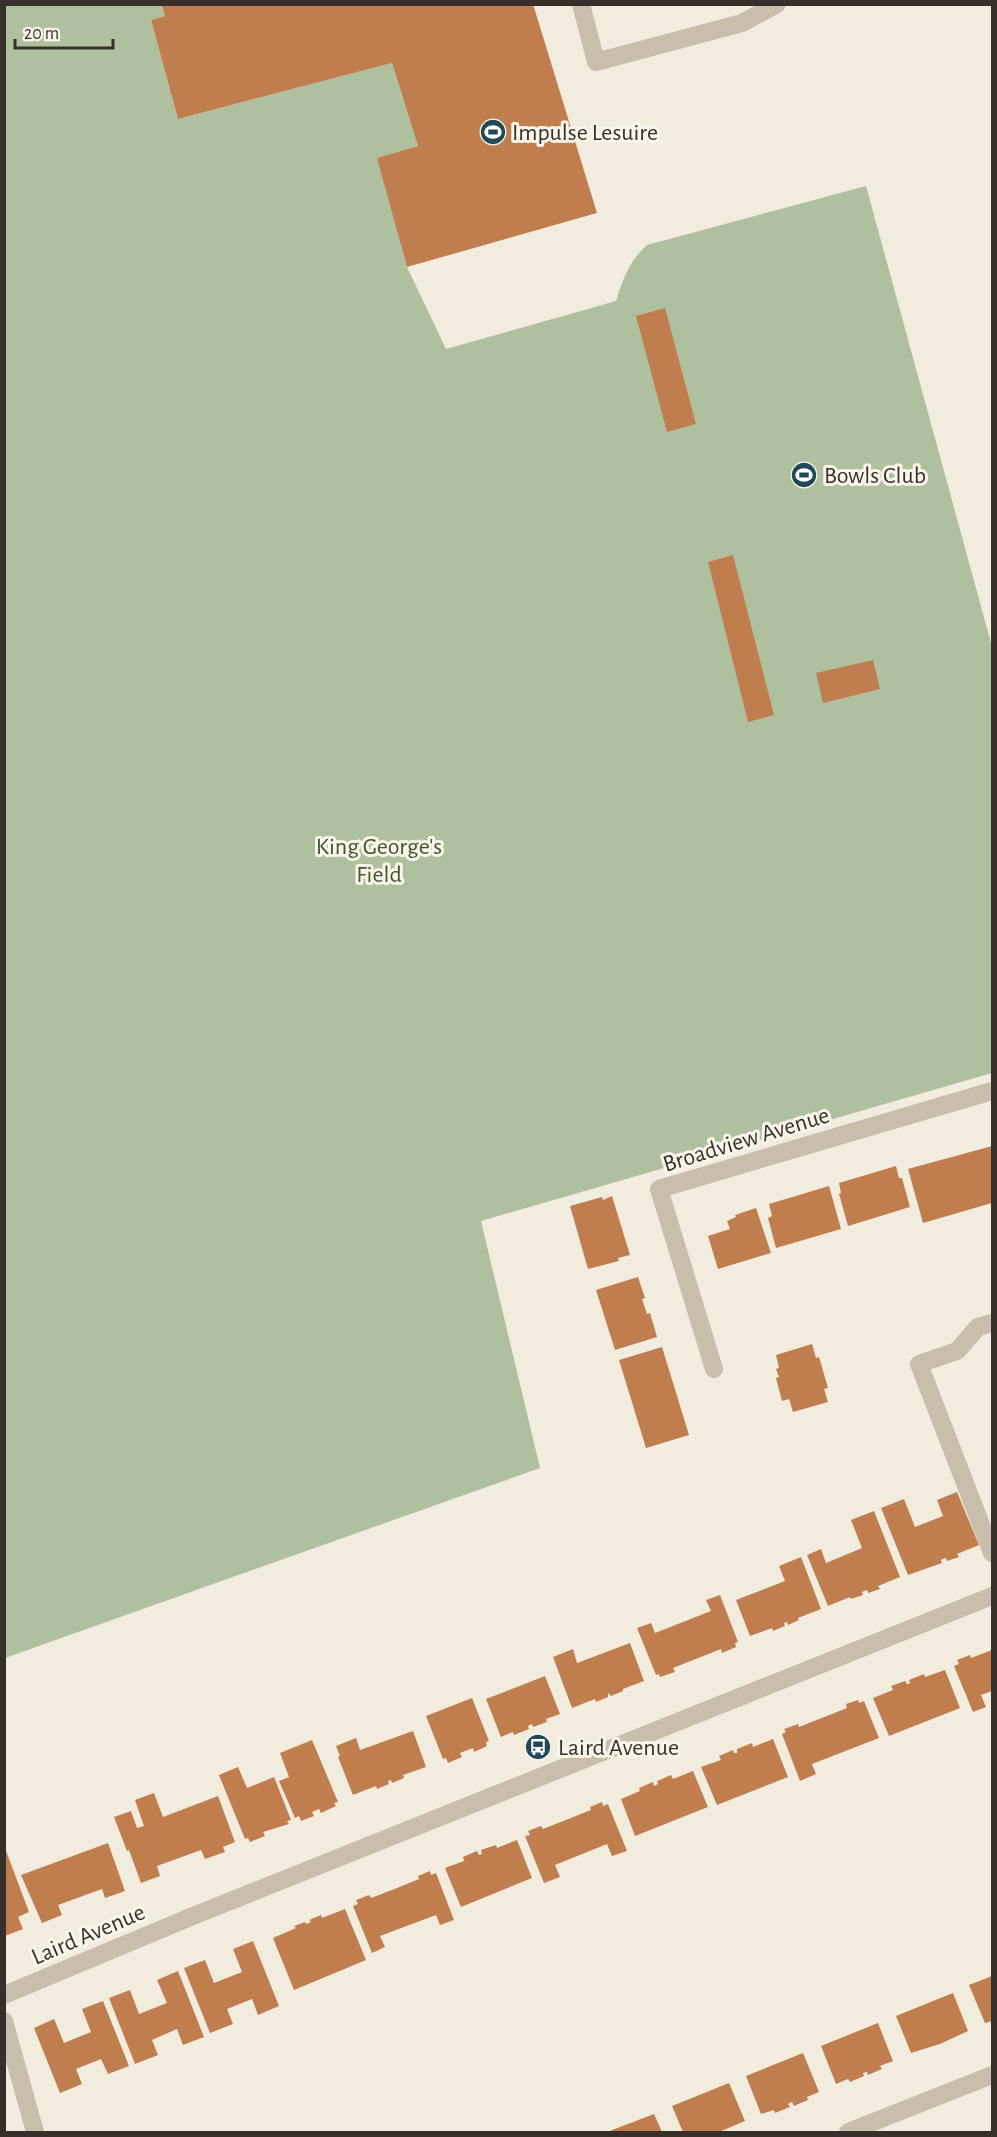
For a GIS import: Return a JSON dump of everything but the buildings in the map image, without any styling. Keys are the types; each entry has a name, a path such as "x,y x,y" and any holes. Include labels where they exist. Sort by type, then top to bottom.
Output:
{"street":[{"path":"581,4 596,62 742,23 777,4"},
{"name":"Broadview Avenue","path":"714,1369 659,1189 993,1091"},
{"path":"993,1323 978,1327 957,1351 919,1364 993,1553"},
{"name":"Laird Avenue","path":"4,1995 193,1916 993,1596"},
{"path":"4,2021 35,2133"},
{"path":"848,2133 993,2074"}],"green space":[{"name":"King George's Field","path":"4,5 161,5 165,16 151,20 178,119 392,63 418,146 378,158 407,267 446,349 616,301 631,264 647,245 866,186 992,643 992,1073 481,1221 540,1468 5,1658"}],"place":[{"name":"Impulse Lesuire","path":"493,132"},
{"name":"Bowls Club","path":"804,475"},
{"name":"Laird Avenue","path":"538,1747"}]}
